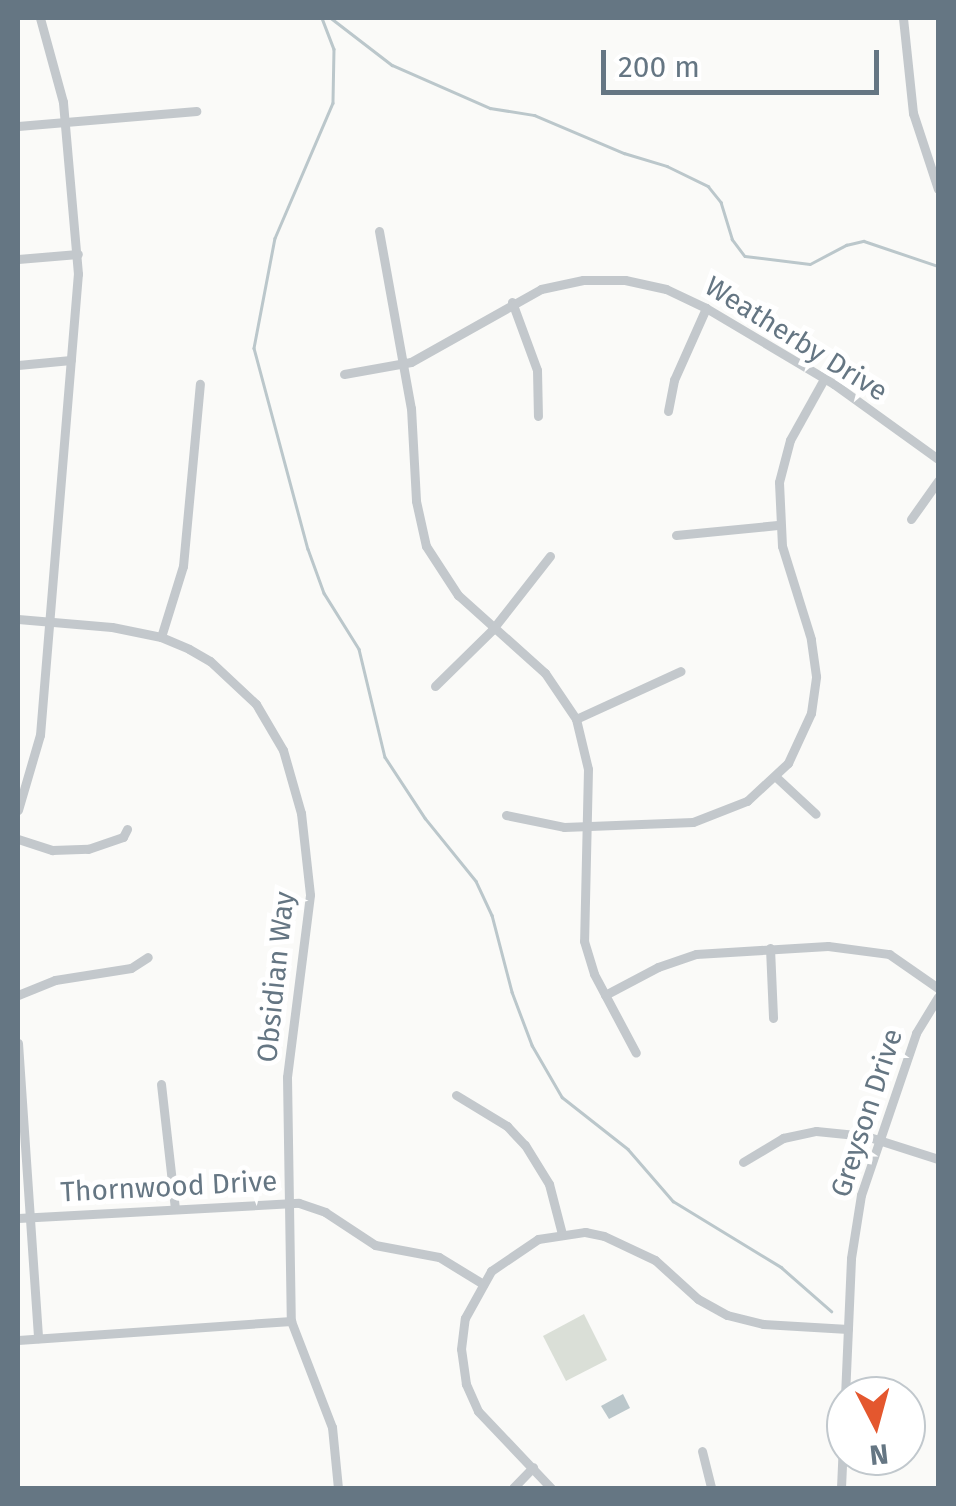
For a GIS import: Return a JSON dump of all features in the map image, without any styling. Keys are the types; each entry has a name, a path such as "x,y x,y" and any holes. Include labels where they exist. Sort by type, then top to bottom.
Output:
{"street":[{"path":"18,810 38,751 78,254 66,121 56,65 40,18"},
{"path":"903,18 916,126 938,188"},
{"path":"18,126 196,111"},
{"path":"380,231 411,408 416,501 426,546 446,580 492,630 546,674 576,719 588,769 584,940 605,995 636,1053"},
{"path":"18,259 78,254"},
{"name":"Weatherby Drive","path":"344,374 401,365 427,355 512,302 541,289 603,279 645,283 706,308 824,378 938,459"},
{"path":"512,302 532,353 538,416"},
{"path":"668,411 674,380 706,308"},
{"path":"18,365 70,360"},
{"path":"506,815 544,825 674,824 714,817 747,802 776,777 806,731 816,676 811,638 778,525 784,461 799,421 824,378"},
{"path":"162,637 183,566 200,384"},
{"path":"912,519 938,481"},
{"path":"676,535 778,525"},
{"path":"436,686 492,630 550,556"},
{"name":"Obsidian Way","path":"18,619 112,626 162,637 210,661 256,704 283,750 301,813 310,895 287,1078 291,1321 332,1427 338,1488"},
{"path":"576,719 681,671"},
{"path":"776,777 816,814"},
{"path":"18,839 52,850 88,849 122,837 128,829"},
{"path":"605,995 696,954 770,948 870,949 908,963 938,988"},
{"path":"770,948 773,1018"},
{"path":"18,995 55,980 130,968 148,957"},
{"name":"Greyson Drive","path":"846,1376 851,1258 877,1139 916,1033 938,998"},
{"path":"18,1043 38,1338"},
{"path":"161,1084 174,1208"},
{"path":"456,1095 507,1126 526,1144 549,1184 562,1234"},
{"path":"743,1162 783,1138 803,1132 877,1139 938,1159"},
{"name":"Thornwood Drive","path":"18,1218 287,1203 325,1212 375,1245 439,1257 483,1284"},
{"path":"551,1488 485,1422 464,1375 462,1328 483,1284 513,1252 538,1238 594,1233 629,1244 655,1260 705,1305 739,1320 848,1329"},
{"path":"18,1340 291,1321"},
{"path":"702,1451 711,1488"},
{"path":"513,1488 532,1467"}],"shaded area":[{"path":"584,1314 607,1360 566,1381 543,1336"},
{"path":"623,1394 630,1408 609,1419 601,1406"}],"waterway":[{"path":"322,18 334,49 333,103 275,238 254,348 308,549 324,593 359,649 385,757 425,818 476,881 492,915 512,992 532,1045 562,1097 628,1149 673,1201 781,1267 831,1311"},
{"path":"331,18 392,65 490,108 534,115 624,153 667,166 708,186 721,202 732,239 745,256 810,264 846,245 864,241 938,266"}]}
